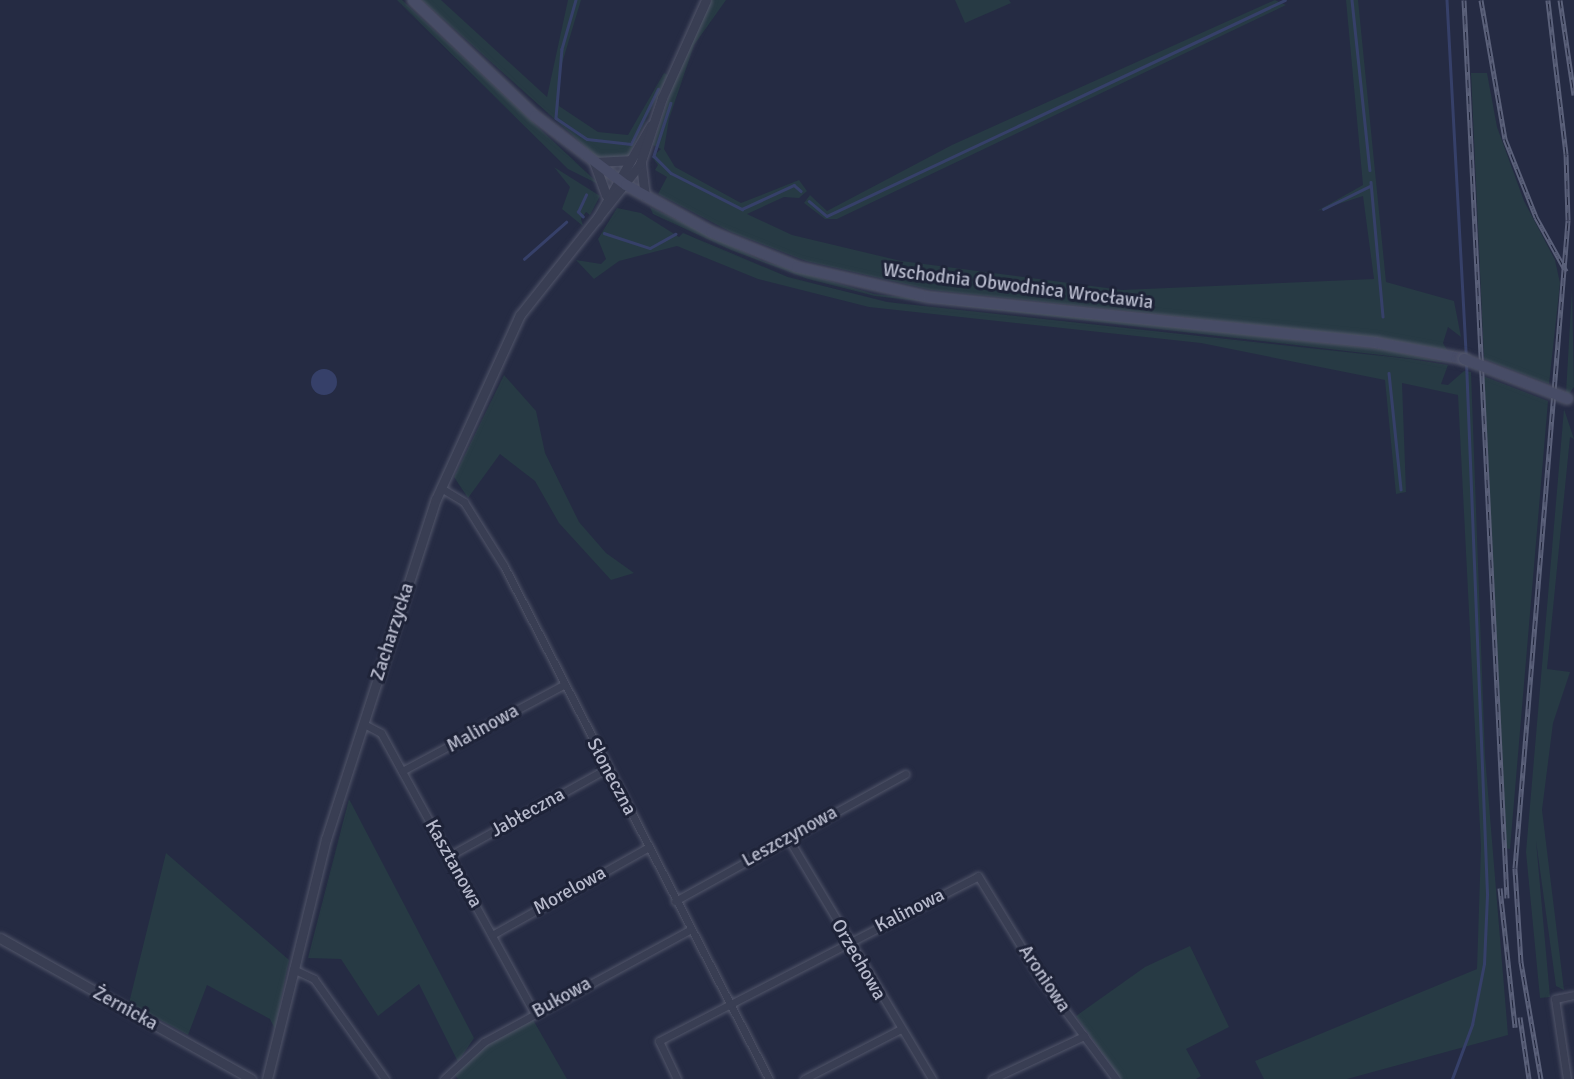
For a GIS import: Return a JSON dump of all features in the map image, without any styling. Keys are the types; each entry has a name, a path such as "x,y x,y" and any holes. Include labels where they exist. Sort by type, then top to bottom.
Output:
{"main road":[{"name":"Wschodnia Obwodnica Wrocławia","path":"413,0 535,116 594,162 645,196 756,252 883,289 1378,343 1464,359 1571,401"}],"street":[{"name":"Zacharzycka","path":"267,1079 326,839 441,488 520,315 641,161 652,124 704,0"},
{"name":"Zacharzycka","path":"597,219 606,195 622,182 629,160 652,124"},
{"path":"606,195 594,162 615,165 629,160"},
{"path":"641,161 645,196"},
{"name":"Słoneczna","path":"441,488 464,502 484,532 769,1079"},
{"name":"Malinowa","path":"402,771 563,685"},
{"name":"Kasztanowa","path":"364,724 381,733 534,1013"},
{"name":"Jabłeczna","path":"449,856 606,769"},
{"name":"Leszczynowa","path":"675,901 905,774"},
{"name":"Orzechowa","path":"788,838 899,1030 932,1079"},
{"name":"Morelowa","path":"492,935 649,847"},
{"name":"Kalinowa","path":"677,1079 659,1041 730,1001 978,876"},
{"name":"Aroniowa","path":"978,876 1084,1036 1116,1079"},
{"name":"Bukowa","path":"444,1079 484,1042 689,930"},
{"name":"Żernicka","path":"0,938 251,1079"},
{"path":"293,969 314,979 384,1079"},
{"path":"1567,1079 1555,999 1574,995"},
{"path":"804,1079 899,1030"},
{"path":"992,1079 1084,1036"}],"shaded area":[{"path":"397,0 402,0 600,185 568,169"},
{"path":"422,0 441,0 547,97 568,0 581,0 560,70 559,106 598,132 628,135 664,73 668,75 628,157 599,159"},
{"path":"711,0 726,0 694,45 669,119 664,149 675,167 741,203 799,180 807,191 799,198 784,197 747,214 792,235 901,261 1122,290 1374,279 1363,196 1317,211 1363,185 1346,0 1358,0 1386,282 1454,301 1461,337 1448,327 1443,343 1447,350 1380,338 931,290 806,261 731,232 658,194 667,177 655,170 658,165 652,157 661,149 653,145 680,63"},
{"path":"955,0 1009,0 1011,3 965,23"},
{"path":"1275,0 1286,5 837,219 825,219 804,203 810,195 827,211 952,145"},
{"path":"1471,73 1487,73 1497,127 1524,201 1555,260 1560,283 1549,384 1484,359"},
{"path":"554,167 600,196 590,215 586,212 581,219 583,226 562,209 570,187"},
{"path":"650,207 763,261 874,294 1388,350 1449,363 875,296 808,279 731,250 653,214"},
{"path":"617,208 641,213 679,237 683,233 788,277 887,302 1411,359 1448,365 1441,384 1448,385 1464,371 1471,372 1485,756 1508,1035 1347,1079 1264,1079 1255,1061 1477,969 1481,847 1458,395 1402,383 1406,492 1396,494 1385,380 1201,343 869,307 758,279 677,246 619,261 594,279 576,260 601,264 606,259 598,239"},
{"path":"1572,289 1574,387 1569,394 1566,393"},
{"path":"504,375 536,411 545,453 579,522 606,553 634,573 611,580 559,523 535,481 500,454 468,498 454,477"},
{"path":"1483,376 1548,401 1510,849 1505,848"},
{"path":"1564,409 1574,439 1570,437 1547,669 1570,672 1553,723 1542,810 1564,990 1556,986 1536,841 1550,997 1540,998 1526,852"},
{"path":"349,799 474,1038 458,1062 419,984 378,1016 341,959 308,958"},
{"path":"166,853 289,960 275,1029 270,1019 207,985 188,1035 129,1003"},
{"path":"1190,946 1229,1027 1186,1049 1201,1076 1196,1079 1121,1079 1076,1016 1145,967"},
{"path":"532,1018 567,1079 458,1079 454,1073 490,1042"}],"water":[{"path":"324,369 333,373 337,382 333,391 324,395 315,391 311,382 315,373"}],"waterway":[{"path":"576,0 562,49 556,118 587,139 631,144 658,89"},
{"path":"809,201 827,216 1285,0"},
{"path":"1352,0 1370,170"},
{"path":"1447,0 1466,356"},
{"path":"671,103 654,156 671,173 742,209 794,185 801,191"},
{"path":"1371,182 1383,316"},
{"path":"1323,209 1370,186"},
{"path":"583,217 578,212 586,195"},
{"path":"524,259 566,222"},
{"path":"604,233 650,248 675,234"},
{"path":"1452,1079 1472,1025 1484,964 1487,894 1466,363"},
{"path":"1389,373 1401,489"}],"railway":[{"path":"1464,0 1507,898"},
{"path":"1481,0 1505,139 1536,217 1566,271"},
{"path":"1541,1079 1521,962 1515,868 1568,220 1566,154 1548,0"},
{"path":"1560,0 1574,95"},
{"path":"1500,888 1515,1027"},
{"path":"1520,1017 1529,1079"}]}
